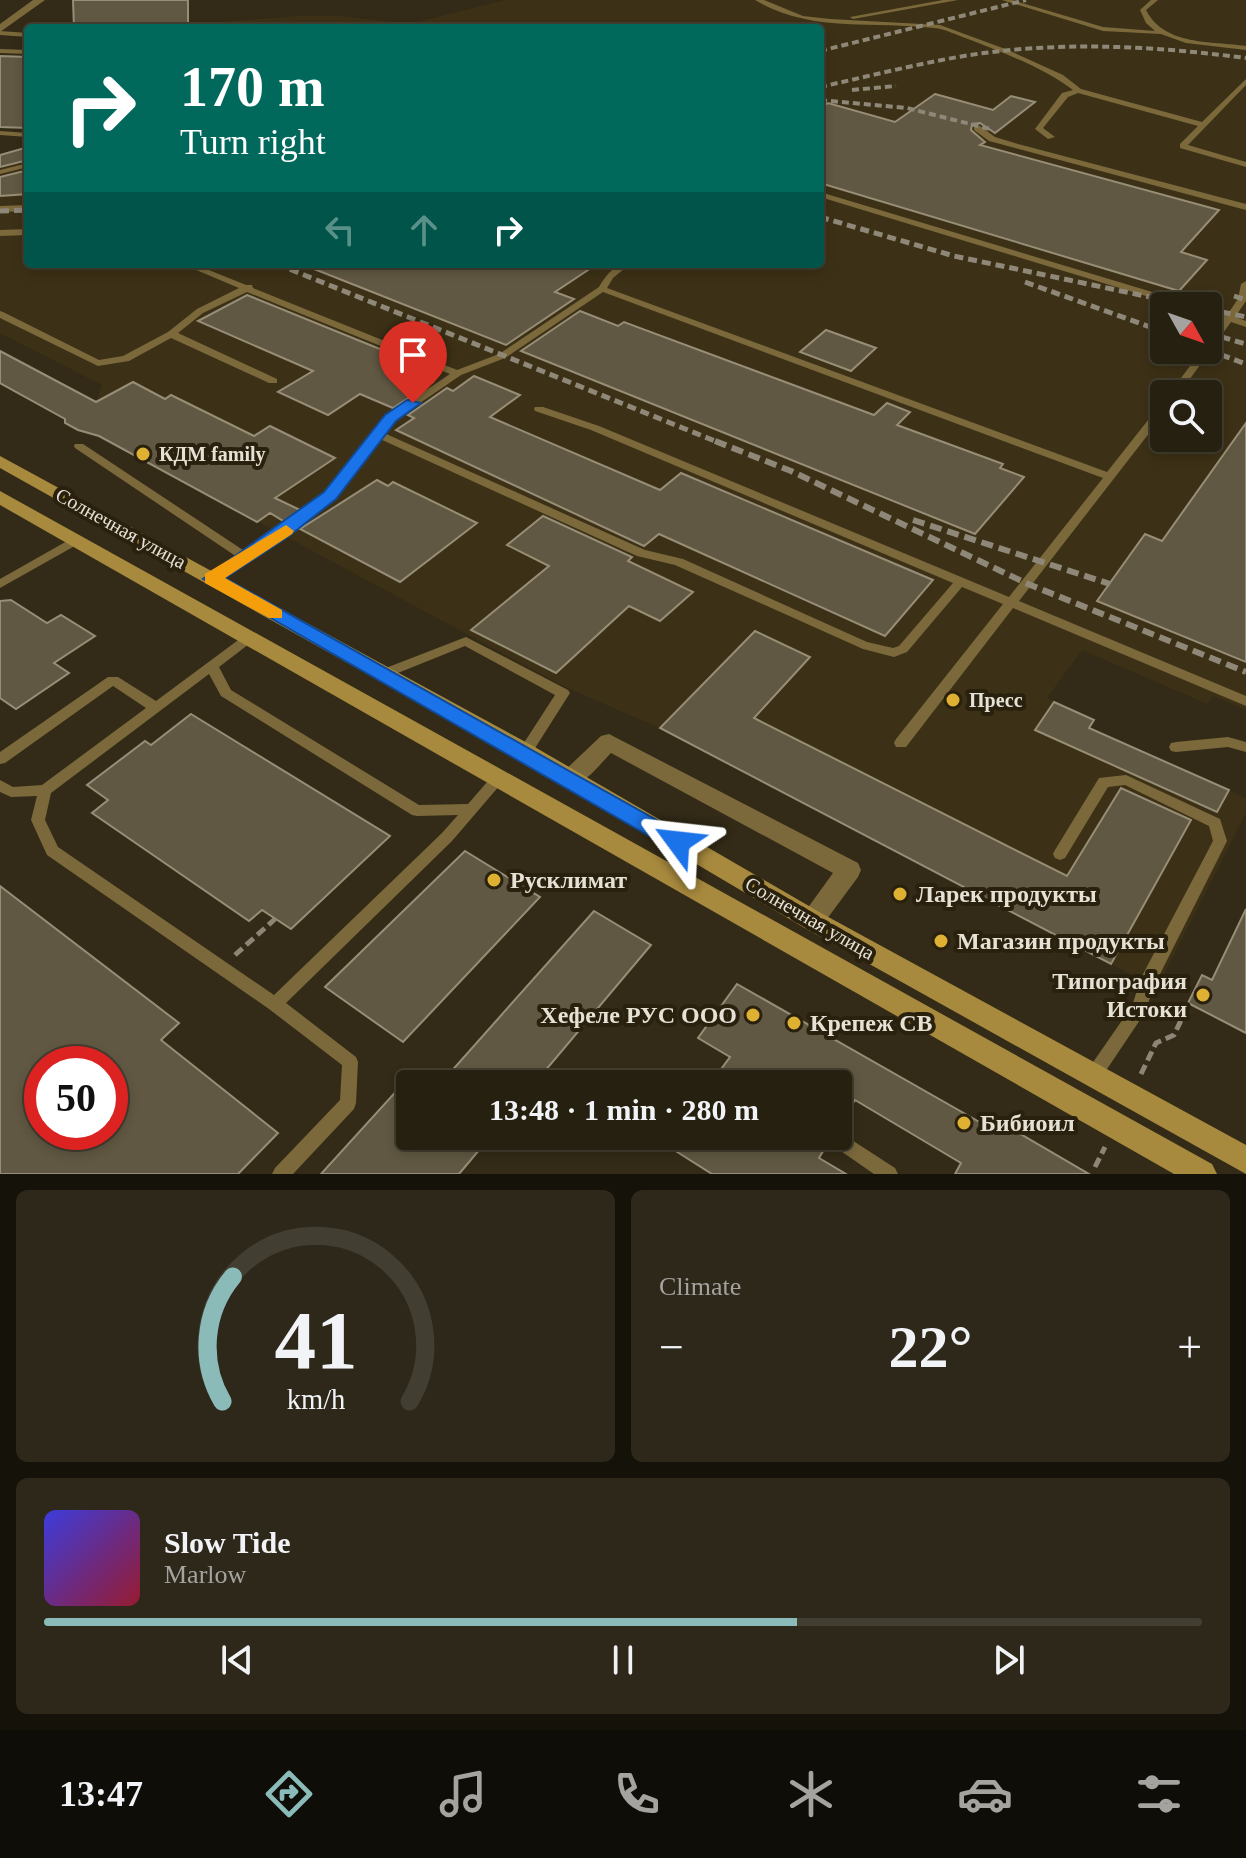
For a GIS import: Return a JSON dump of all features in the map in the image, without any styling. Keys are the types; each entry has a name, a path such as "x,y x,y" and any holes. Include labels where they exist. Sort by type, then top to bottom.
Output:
{"main road":[{"name":"Солнечная улица","path":"0,461 525,752 812,920 1246,1160"},
{"name":"Солнечная улица","path":"0,497 1199,1173"},
{"path":"1199,1173 1211,1141"}],"street":[{"path":"0,31 40,0"},
{"path":"570,779 609,742 849,870 812,920"}],"lane":[{"path":"758,0 802,18 824,22 938,26 1006,51 1060,77 1078,91 1201,124"},
{"path":"815,24 955,0"},
{"path":"1005,0 1103,29 1159,33 1246,48"},
{"path":"1155,0 1143,10 1146,21 1159,33"},
{"path":"0,31 24,34"},
{"path":"0,51 24,52"},
{"path":"1246,81 1183,146 1246,165"},
{"path":"1051,137 1039,129 1065,95 1078,91"},
{"path":"977,128 992,139 1015,146 1246,207"},
{"path":"0,133 24,135"},
{"path":"0,172 24,166"},
{"path":"824,195 1150,294"},
{"path":"0,209 24,208"},
{"path":"0,233 24,232"},
{"path":"197,268 457,373"},
{"path":"212,579 330,496 391,418 457,373 502,356 602,289 610,276 621,268"},
{"path":"1222,326 1243,299 1246,284"},
{"path":"0,314 98,363 126,359 171,334 200,311 249,287"},
{"path":"602,289 1111,477"},
{"path":"1222,316 1246,324"},
{"path":"171,334 273,381"},
{"path":"539,409 595,428 1246,701"},
{"path":"901,743 1150,425"},
{"path":"379,435 641,553 679,562 863,645 894,653 903,649 959,583"},
{"path":"79,446 245,557"},
{"path":"0,584 76,540"},
{"path":"0,785 11,792 45,790 249,638"},
{"path":"383,674 466,641 563,693 525,752"},
{"path":"212,667 226,693 417,811 473,809"},
{"path":"0,759 113,680 157,708"},
{"path":"1176,747 1228,742 1246,747"},
{"path":"275,1004 473,809 499,778"},
{"path":"1060,854 1104,782 1126,780 1215,823 1220,841 1147,983 1144,1002 1130,1028 1111,1044 1093,1076"},
{"path":"45,790 38,820 52,851 275,1004 350,1062 348,1103 281,1174"},
{"path":"852,1149 889,1174"}],"path":[{"path":"221,967 275,919"}],"shaded area":[{"path":"506,0 1246,0 1246,710 1213,696 1207,704 1082,650 1047,698 1094,720 1089,728 1246,798 1246,813 1157,988 660,728 567,688 99,436 77,430 65,423 96,402 102,385 0,333 0,155 24,148 24,268 824,268 824,24 409,24"},
{"path":"341,16 409,24 193,24"}],"building":[{"path":"73,0 188,0 188,24 74,24"},
{"path":"0,56 24,57 24,128 0,127"},
{"path":"935,94 993,110 1011,96 1035,102 995,133 980,123 972,124 971,130 985,142 980,145 1219,210 1181,252 1207,260 1179,291 824,184 824,106 828,103 895,122"},
{"path":"24,148 24,161 0,167 0,155"},
{"path":"24,171 24,194 0,196 0,177"},
{"path":"312,268 591,268 555,292 574,299 506,345"},
{"path":"247,295 397,356 387,362 433,382 393,408 360,394 328,415 278,392 313,371 198,321"},
{"path":"580,311 618,326 624,322 874,415 887,403 910,412 897,425 1003,464 1000,468 1024,477 975,534 521,351"},
{"path":"826,330 876,348 851,371 800,352"},
{"path":"0,351 96,402 133,382 165,399 171,395 254,436 270,426 335,458 275,498 300,510 285,522 270,513 257,522 99,436 65,423 65,419 0,383"},
{"path":"474,376 520,395 490,417 660,490 681,473 933,580 885,636 659,534 644,546 396,430 414,418 408,415 447,388 453,391"},
{"path":"1246,423 1246,662 1097,601 1145,534 1162,541"},
{"path":"377,480 388,486 393,482 477,523 400,582 300,529"},
{"path":"543,516 632,557 628,561 693,592 660,621 629,606 556,673 471,630 549,566 507,545"},
{"path":"11,600 47,623 61,615 95,636 54,663 69,673 16,709 0,698 0,601"},
{"path":"755,631 810,657 754,718 1067,876 1121,788 1191,820 1111,964 660,728"},
{"path":"1054,702 1094,720 1089,728 1229,790 1217,812 1035,730"},
{"path":"191,714 390,836 291,929 262,910 249,921 92,813 108,800 87,785 145,741 151,745"},
{"path":"465,851 540,897 403,1042 325,987"},
{"path":"0,886 179,1023 161,1040 278,1133 238,1174 0,1174"},
{"path":"1246,909 1246,1033 1188,1003 1202,975 1212,980"},
{"path":"594,911 651,945 546,1070 452,1070"},
{"path":"737,984 983,1124 988,1115 1089,1174 955,1174 961,1163 855,1100 852,1105 852,1070 720,1070 730,1057 698,1038"},
{"path":"396,1091 396,1150 479,1150 459,1174 321,1174"},
{"path":"674,1150 824,1150 819,1158 846,1174 712,1174"}],"railway":[{"path":"824,50 1026,0"},
{"path":"824,86 951,58 1039,48 1142,48 1246,58"},
{"path":"852,90 896,86"},
{"path":"824,100 907,108 990,129"},
{"path":"0,211 24,210"},
{"path":"824,218 954,256 1150,297"},
{"path":"287,268 717,442"},
{"path":"1025,282 1150,327"},
{"path":"1234,296 1246,300"},
{"path":"1222,312 1246,317"},
{"path":"1222,337 1246,344"},
{"path":"1222,355 1246,364"},
{"path":"717,442 791,471 1028,584 1246,672"},
{"path":"913,520 1110,584"}],"slow traffic":[{"path":"276,614 212,579 286,531"}],"place":[{"name":"КДМ family","path":"143,454"},
{"name":"Пресс","path":"953,700"},
{"name":"Русклимат","path":"494,880"},
{"name":"Ларек продукты","path":"900,894"},
{"name":"Магазин продукты","path":"941,941"},
{"name":"Типография Истоки","path":"1203,995"},
{"name":"Хефеле РУС ООО","path":"753,1015"},
{"name":"Крепеж СВ","path":"794,1023"},
{"name":"Бибиоил","path":"964,1123"}],"route":[{"path":"413,403 391,418 371,448 330,496 283,533 212,579 525,752 678,842"}]}
